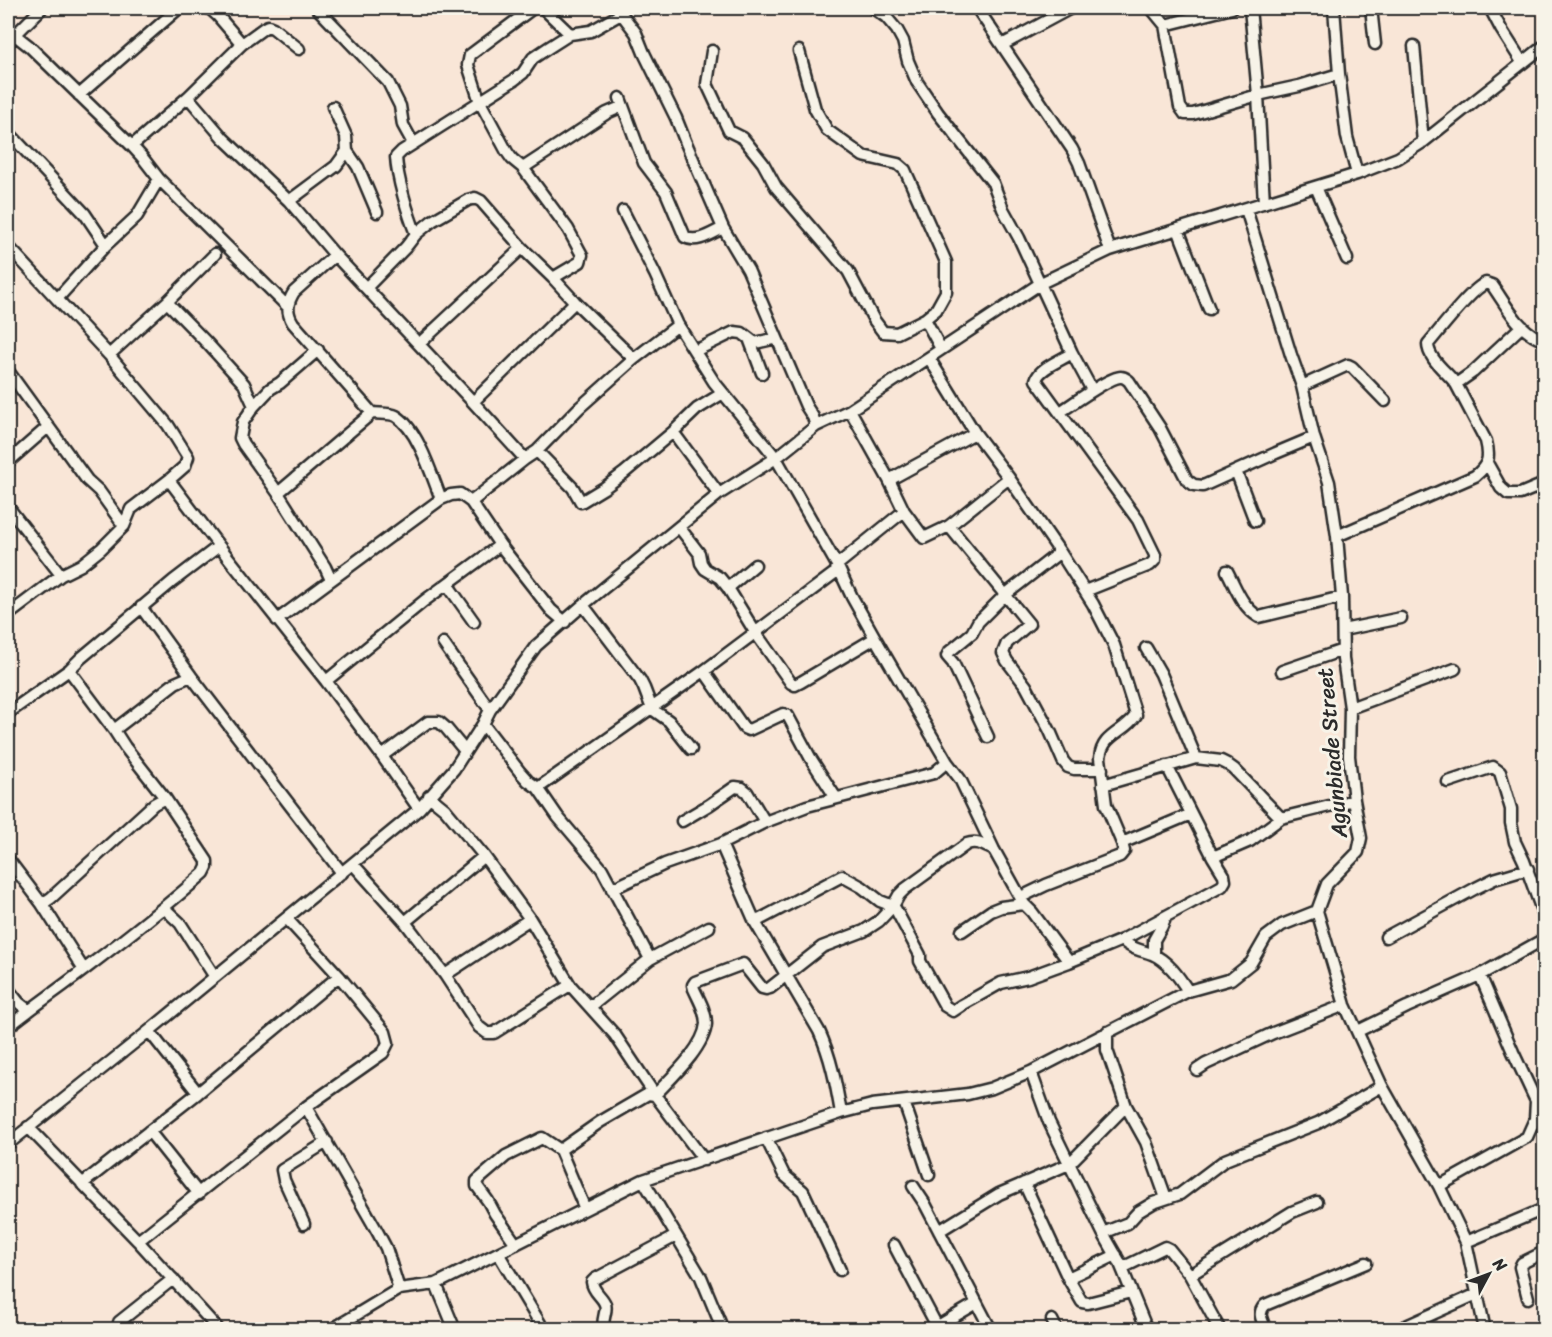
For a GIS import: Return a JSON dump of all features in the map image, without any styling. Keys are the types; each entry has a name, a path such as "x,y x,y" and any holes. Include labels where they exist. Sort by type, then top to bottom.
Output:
{"street":[{"path":"42,8 11,39 29,46 132,146 159,180 288,307"},
{"path":"79,95 179,8"},
{"path":"209,8 242,44"},
{"path":"317,8 388,82 400,105 403,125 413,143"},
{"path":"533,8 470,56 468,64 480,102 507,152 522,168 568,229 582,255 580,262 553,278"},
{"path":"543,8 570,34"},
{"path":"873,8 886,17 897,30 917,82 938,113 993,183 1003,209 1041,283 1072,354 1092,390"},
{"path":"977,8 1072,149 1110,250"},
{"path":"1002,45 1071,8"},
{"path":"1150,8 1165,25 1180,107 1185,114 1193,114 1339,74"},
{"path":"1165,25 1232,8"},
{"path":"1250,8 1264,203"},
{"path":"1334,8 1347,137 1358,174"},
{"path":"1371,8 1375,44"},
{"path":"1490,8 1522,62"},
{"path":"416,234 399,176 396,157 413,143 523,73 533,58 570,34 591,31 619,11 636,33 676,118 723,228 748,270 816,426"},
{"path":"132,146 188,97 242,44 268,26 299,49"},
{"path":"1414,46 1423,142"},
{"path":"8,1144 287,919 419,809 454,769 490,710 536,646 719,494 776,458 816,426 850,410 1041,283 1110,250 1358,174 1398,158 1423,142 1545,46"},
{"path":"712,51 707,84 729,130 743,138 776,187 848,271 874,320 883,332 897,333 925,319 936,310 946,292 946,262 905,170 898,164 863,156 827,130 815,109 799,51"},
{"path":"188,97 223,138 289,201 335,255 525,459"},
{"path":"522,168 621,102 644,163 666,192 685,237 695,240 723,228"},
{"path":"333,107 346,136 347,151 358,167 377,212"},
{"path":"8,132 85,214 106,245"},
{"path":"289,201 336,166 347,151"},
{"path":"57,299 106,245 137,216 159,180"},
{"path":"1316,187 1347,259"},
{"path":"366,288 432,220 475,198 481,201 575,303 634,359"},
{"name":"Agunbiade Street","path":"1246,208 1302,386 1314,437 1329,482 1337,536 1343,650 1350,708 1349,756 1361,838 1358,852 1326,884 1317,911"},
{"path":"623,211 678,325 714,382 776,458 837,565 875,638 947,762 960,779 994,850 1022,901 1069,962"},
{"path":"1178,229 1209,309"},
{"path":"8,246 109,355 168,425 188,457 185,466 131,509 124,526 101,549 81,565 61,575 8,615"},
{"path":"420,344 522,248"},
{"path":"109,355 215,254"},
{"path":"335,255 294,292 290,298 288,315 372,413 395,416 410,430 425,457 441,499"},
{"path":"1337,536 1475,476 1487,463 1489,450 1486,441 1456,384 1428,351 1428,344 1482,285 1486,283 1492,285 1528,333 1538,338 1545,334"},
{"path":"167,302 244,384 254,406"},
{"path":"473,402 575,303"},
{"path":"925,319 941,349"},
{"path":"471,502 537,451 579,408 634,359 678,325"},
{"path":"1456,384 1473,372 1521,326"},
{"path":"695,351 734,332 742,333 750,341 762,373"},
{"path":"750,341 755,343 777,338"},
{"path":"318,350 270,389 254,406 243,422 240,438 278,493 331,580"},
{"path":"1072,354 1041,371 1036,380 1138,520 1155,555 1155,560 1150,565 1085,591"},
{"path":"929,358 975,434 1009,478 1060,552 1102,620 1114,645 1136,715 1118,733 1107,739 1100,751 1106,805 1124,850 1120,856 1046,885 1022,901 991,911 962,931"},
{"path":"1302,386 1348,365 1385,401"},
{"path":"8,371 87,480 99,490 124,526"},
{"path":"1060,412 1092,390 1119,376 1125,377 1130,381 1160,428 1187,480 1194,485 1203,486 1314,437"},
{"path":"537,451 573,488 580,502 616,479 697,409 723,393"},
{"path":"850,410 890,480 904,512 924,538 950,526 1009,478"},
{"path":"278,493 372,413"},
{"path":"8,462 48,427"},
{"path":"673,432 719,494"},
{"path":"890,480 975,434"},
{"path":"547,440 551,465"},
{"path":"1487,463 1501,488 1508,494 1520,494 1545,484"},
{"path":"1236,471 1255,521"},
{"path":"169,480 326,681 419,809"},
{"path":"277,620 441,499 460,494 471,502 500,545 551,610 565,622"},
{"path":"8,507 61,575"},
{"path":"538,788 652,709 836,572 837,565 904,512"},
{"path":"950,526 1029,624 1007,643 1003,653 1006,661 1026,686 1063,761 1068,767 1074,769 1102,769"},
{"path":"678,527 699,554 705,569 720,578 728,588 755,632 791,683 795,685 875,638"},
{"path":"326,681 424,600 500,545"},
{"path":"8,713 69,670 81,657 141,607 219,546"},
{"path":"988,737 948,656 949,652 972,633 978,622 1005,595 1060,552"},
{"path":"728,588 755,565"},
{"path":"1227,571 1249,611 1259,617 1342,597"},
{"path":"447,584 474,622"},
{"path":"583,605 636,675 652,709 669,721 691,749"},
{"path":"141,607 342,873"},
{"path":"1342,630 1401,618"},
{"path":"443,643 490,710"},
{"path":"1146,648 1161,674 1196,758"},
{"path":"1282,671 1343,650"},
{"path":"1350,708 1455,669"},
{"path":"8,1027 164,908 204,873 207,867 207,861 165,798 124,747 69,670"},
{"path":"704,671 744,728 749,730 783,714 788,716 811,759 836,798"},
{"path":"114,730 175,683 192,676"},
{"path":"382,756 428,722 439,722 465,751"},
{"path":"483,724 520,772 538,788 558,817 602,869 650,959"},
{"path":"1103,785 1196,758 1221,761 1227,764 1281,818"},
{"path":"612,889 664,864 722,844 765,822 807,806 934,773 947,762"},
{"path":"755,922 842,876 862,887 879,902 893,906 902,919 945,1006 953,1011 1002,983 1028,977 1122,940 1222,886 1226,881 1224,875 1167,766"},
{"path":"1448,782 1493,767 1500,772 1511,808 1515,842 1545,915"},
{"path":"682,821 735,787 747,792 765,822"},
{"path":"429,796 445,809 484,856 530,919 570,985 615,1035 655,1095 704,1160"},
{"path":"42,904 150,808 165,798"},
{"path":"1213,857 1250,841 1281,818 1354,800"},
{"path":"1122,843 1191,813"},
{"path":"655,1095 690,1056 704,1035 706,1023 704,1011 693,986 695,982 743,964 766,990 822,947 864,931 879,921 905,889 967,844 978,843 994,850"},
{"path":"722,844 755,922 819,1031 831,1059 842,1113"},
{"path":"405,922 484,856"},
{"path":"8,859 42,904 84,970"},
{"path":"353,864 405,922 445,975 479,1027 487,1033 494,1033 570,985"},
{"path":"1386,936 1494,879 1528,869"},
{"path":"164,908 180,923 215,977"},
{"path":"331,1329 351,1325 399,1289 436,1284 643,1180 842,1113 872,1105 980,1092 1031,1072 1188,991 1231,979 1251,963 1266,937 1282,925 1317,911 1345,1005 1382,1086 1439,1186 1466,1242 1485,1329"},
{"path":"1154,955 1154,940 1166,916"},
{"path":"138,1241 306,1107 383,1053 388,1043 385,1032 339,976 287,919"},
{"path":"445,975 530,919"},
{"path":"590,1007 650,959 709,927"},
{"path":"1358,1031 1480,975 1545,939"},
{"path":"1122,940 1128,946 1154,955 1176,972 1188,991"},
{"path":"1439,1186 1527,1137 1535,1119 1536,1101 1480,975"},
{"path":"82,1184 198,1093 339,976"},
{"path":"8,989 25,1013"},
{"path":"1197,1071 1206,1064 1273,1033 1345,1005"},
{"path":"149,1031 198,1093"},
{"path":"1107,1032 1107,1050 1126,1106 1146,1142 1166,1198"},
{"path":"1031,1072 1049,1122 1116,1255 1147,1329"},
{"path":"1103,1233 1128,1223 1138,1212 1153,1203 1180,1194 1225,1160 1318,1123 1382,1086"},
{"path":"560,1150 600,1122 648,1094 655,1095"},
{"path":"904,1102 929,1175"},
{"path":"939,1231 999,1194 1069,1164 1126,1106"},
{"path":"306,1107 381,1239 399,1289"},
{"path":"28,1127 217,1327"},
{"path":"148,1131 199,1194"},
{"path":"516,1244 477,1186 477,1180 506,1156 542,1138 560,1150 585,1209"},
{"path":"766,1138 784,1175 802,1191 840,1270"},
{"path":"304,1224 284,1180 282,1170 327,1142"},
{"path":"643,1180 701,1278 723,1329"},
{"path":"1024,1183 1068,1278 1082,1302 1088,1303 1131,1292"},
{"path":"913,1186 925,1204 991,1329"},
{"path":"1190,1275 1292,1212 1317,1202"},
{"path":"1466,1242 1545,1209"},
{"path":"604,1329 602,1321 606,1305 592,1288 592,1282 676,1236"},
{"path":"894,1245 938,1328 977,1303"},
{"path":"1122,1268 1165,1247 1169,1248 1190,1275 1220,1329"},
{"path":"1528,1298 1520,1267 1522,1263 1545,1252"},
{"path":"498,1253 544,1329"},
{"path":"1068,1278 1116,1255"},
{"path":"1266,1329 1260,1314 1265,1305 1366,1263"},
{"path":"119,1322 173,1280"},
{"path":"436,1284 455,1329"},
{"path":"1396,1329 1478,1294"},
{"path":"202,1329 217,1327"}],"railway":[{"path":"8,14 14,8"}]}
